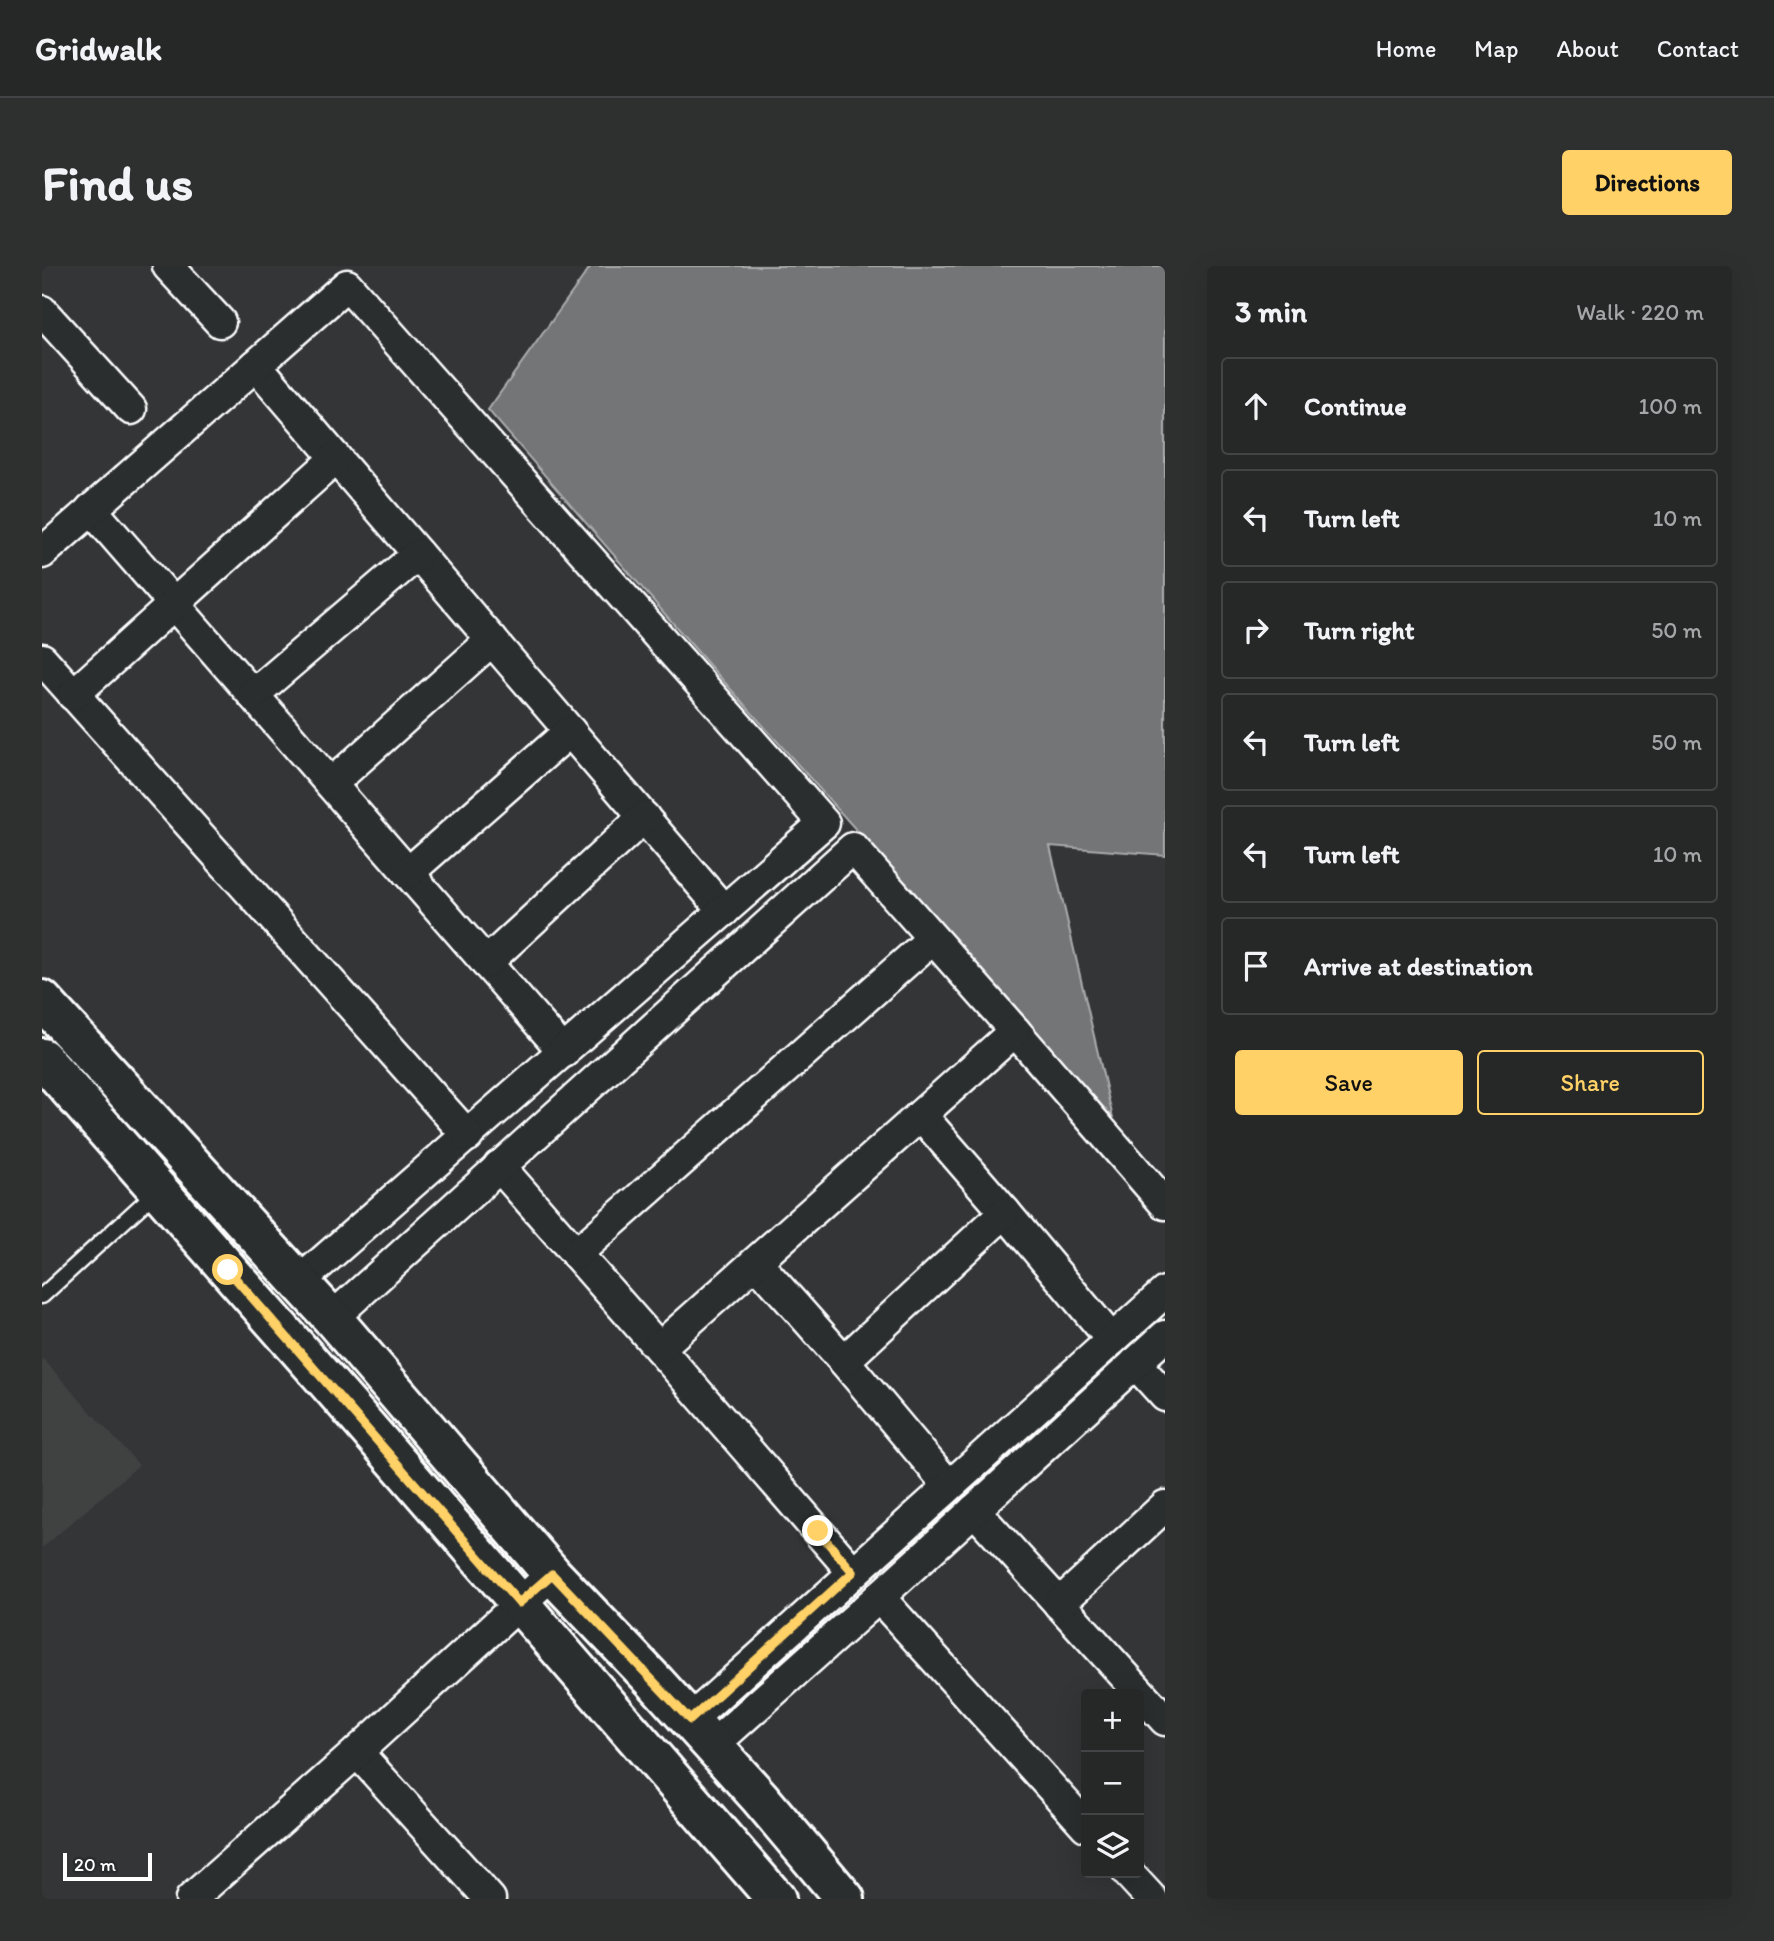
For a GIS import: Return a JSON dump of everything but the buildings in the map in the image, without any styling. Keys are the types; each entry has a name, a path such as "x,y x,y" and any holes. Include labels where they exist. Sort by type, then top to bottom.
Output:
{"main road":[{"path":"42,1000 332,1318 552,1574 760,1798 845,1899"},
{"path":"42,1058 776,1899"}],"street":[{"path":"168,266 220,322"},
{"path":"42,553 347,285 824,823 299,1282"},
{"path":"42,311 131,409"},
{"path":"256,365 724,911"},
{"path":"73,695 336,458"},
{"path":"91,509 564,1052"},
{"path":"253,695 418,554"},
{"path":"331,784 492,640"},
{"path":"42,659 468,1136"},
{"path":"408,873 570,731"},
{"path":"486,963 644,817"},
{"path":"332,1318 853,848 1165,1204"},
{"path":"576,1254 932,939"},
{"path":"659,1348 1015,1031"},
{"path":"921,1115 1112,1340"},
{"path":"499,1166 853,1572"},
{"path":"844,1361 1005,1212"},
{"path":"756,1262 949,1486"},
{"path":"701,1733 853,1572 1165,1292"},
{"path":"701,1733 879,1597 1165,1336"},
{"path":"1135,1363 1165,1396"},
{"path":"1059,1604 1165,1506"},
{"path":"974,1510 1165,1720"},
{"path":"191,1899 552,1574"},
{"path":"879,1597 1081,1820"},
{"path":"357,1752 490,1899"},
{"path":"1133,1878 1152,1899"}],"lane":[{"path":"42,1296 158,1190"}],"shaded area":[{"path":"591,266 1165,266 1165,855 1050,846 1113,1118 710,666 488,410"},
{"path":"42,1358 139,1465 42,1548"}],"route":[{"path":"228,1270 519,1603 552,1574 690,1720 853,1572 818,1531"}]}
